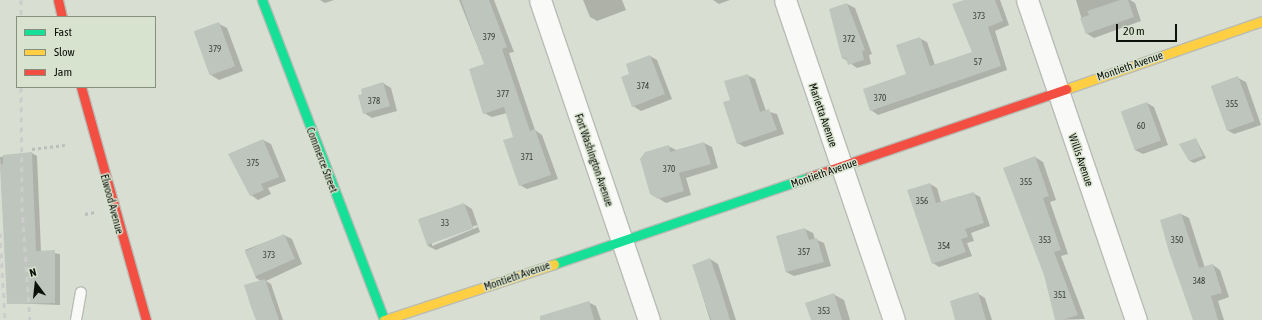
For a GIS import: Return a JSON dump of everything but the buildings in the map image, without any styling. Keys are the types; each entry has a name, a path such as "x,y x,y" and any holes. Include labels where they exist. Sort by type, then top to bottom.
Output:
{"street":[{"path":"58,0 62,16"},
{"name":"Commerce Street","path":"262,0 384,320"},
{"name":"Fort Washington Avenue","path":"540,0 649,320"},
{"name":"Marietta Avenue","path":"784,0 894,320"},
{"name":"Willis Avenue","path":"1026,0 1136,320"},
{"name":"Montieth Avenue","path":"384,320 622,242 1262,21"},
{"name":"Elwood Avenue","path":"81,88 146,320"}],"lane":[{"path":"76,320 81,292"}],"path":[{"path":"32,149 65,145"}],"railway":[{"path":"21,0 21,16"},
{"path":"21,88 22,207 30,320"},
{"path":"0,233 5,320"}],"traffic: fast":[{"path":"262,0 384,320"},
{"path":"554,264 809,177"}],"traffic: slow":[{"path":"1066,89 1262,21"},
{"path":"384,320 554,264"}],"traffic: jam":[{"path":"58,0 62,16"},
{"path":"81,88 146,320"},
{"path":"809,177 1066,89"}]}
